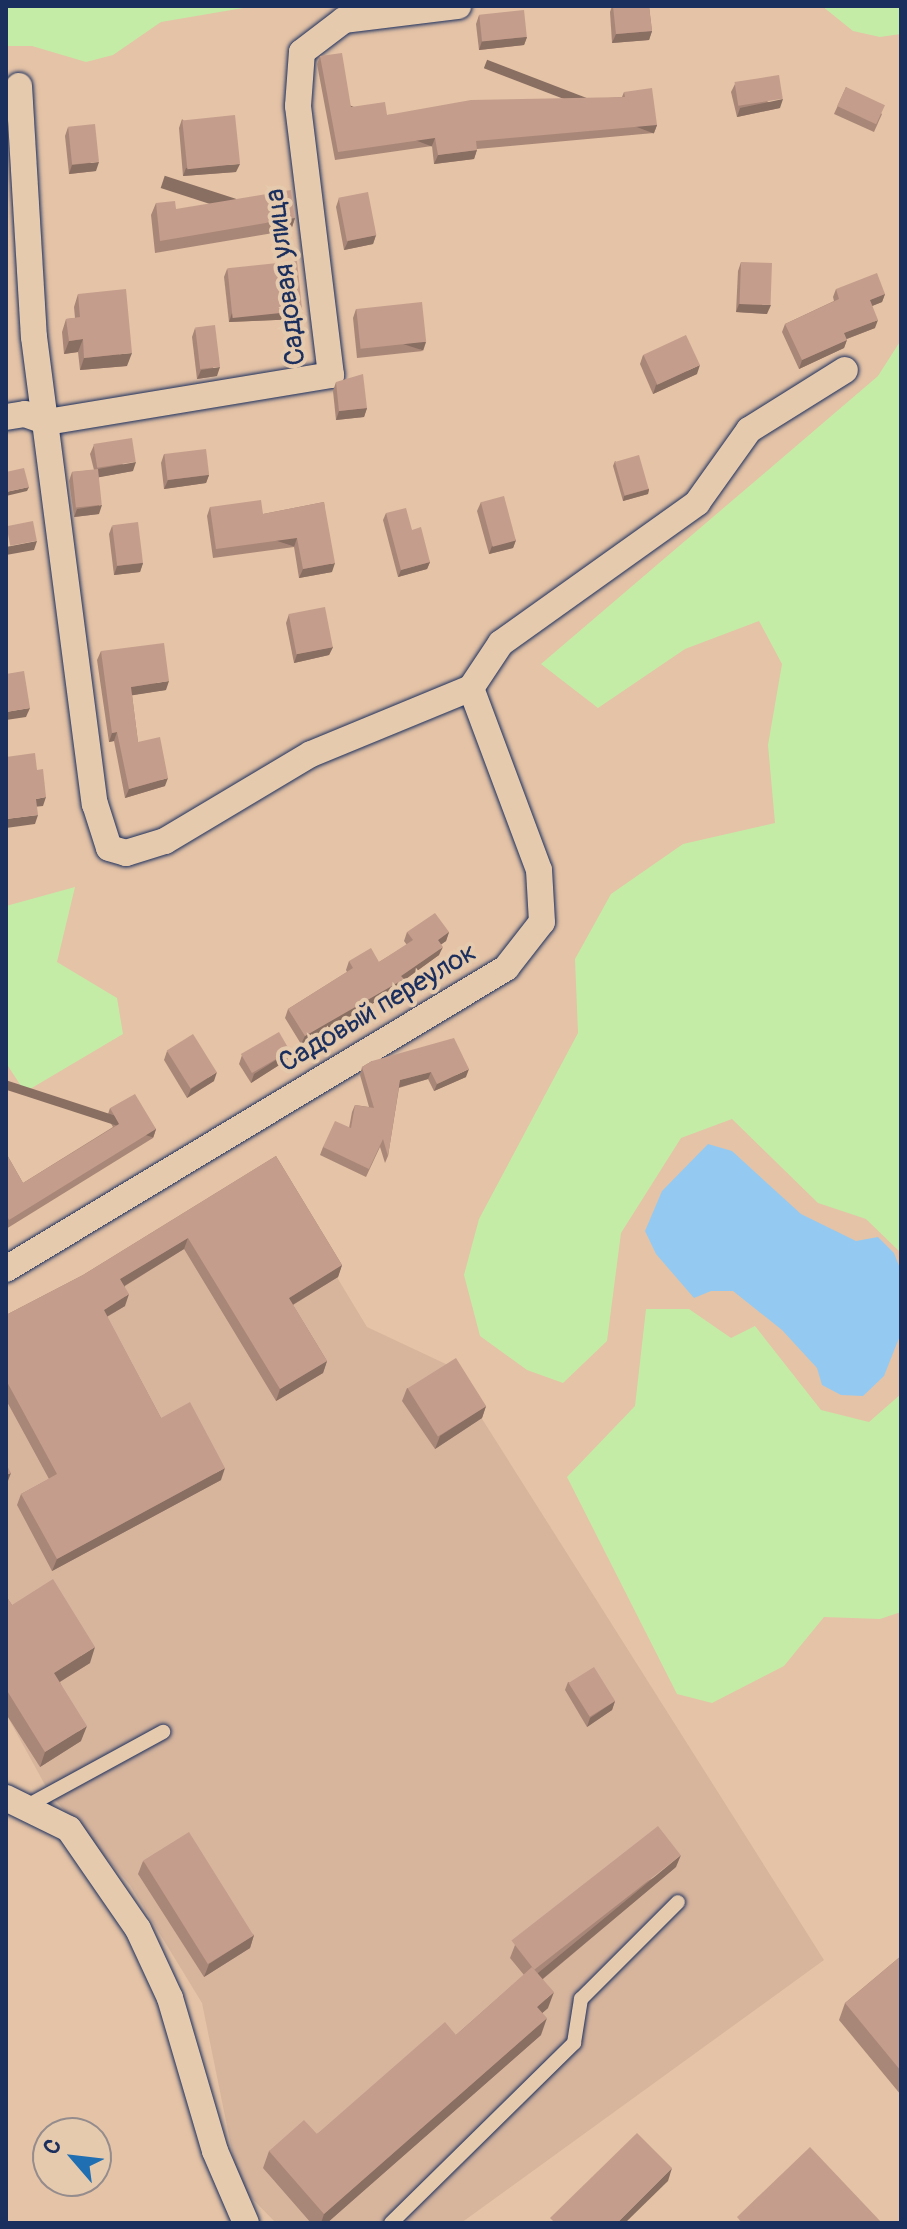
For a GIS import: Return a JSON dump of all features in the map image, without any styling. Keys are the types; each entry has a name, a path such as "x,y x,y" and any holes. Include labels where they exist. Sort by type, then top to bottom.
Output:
{"street":[{"name":"Садовая улица","path":"6,417 25,414 47,422 331,375 298,106 302,52 344,20 458,6"},
{"path":"19,86 34,337 95,804 109,848 126,853 165,841 311,754 471,688 501,643 697,503 749,430 845,370"},
{"name":"Садовый переулок","path":"6,1269 506,968 542,922 539,870 471,688"},
{"path":"17,1802 69,1829 138,1929 170,1998 215,2151 246,2223"}],"lane":[{"path":"17,1802 163,1732"},
{"path":"391,2223 574,2043 581,1999 678,1902"}],"shaded area":[{"path":"271,1168 367,1327 448,1365 824,1960 461,2223 276,2223 239,2185 202,2003 130,1885 50,1794 6,1714 6,1323"}],"green space":[{"path":"6,6 255,6 161,22 113,55 86,62 32,46 6,46"},
{"path":"822,6 901,6 901,34 880,37 853,31"},
{"path":"901,340 901,1253 866,1219 818,1203 732,1119 681,1138 621,1233 607,1341 563,1383 527,1370 480,1336 464,1275 479,1219 578,1033 575,959 611,894 683,844 775,823 768,745 782,664 759,621 685,649 598,708 541,664 878,376"},
{"path":"75,887 57,962 117,998 123,1034 25,1092 6,1063 6,906"},
{"path":"646,1309 689,1309 731,1338 755,1326 821,1410 869,1422 901,1394 901,1612 880,1619 824,1617 784,1666 712,1703 677,1694 567,1477 635,1406"}],"water":[{"path":"708,1144 732,1151 801,1214 856,1241 878,1237 894,1253 901,1271 901,1333 884,1376 863,1396 841,1395 822,1385 817,1368 782,1330 733,1291 711,1291 694,1298 656,1254 645,1231 662,1191"}],"building":[{"path":"613,6 649,6 652,31 616,34"},
{"path":"524,10 527,37 482,42 479,15"},
{"path":"342,53 351,107 385,102 387,115 471,100 625,97 624,92 652,88 657,125 476,141 477,150 438,155 435,138 338,152 320,56"},
{"path":"779,75 783,99 738,106 735,82"},
{"path":"846,87 885,105 876,124 837,106"},
{"path":"235,115 240,164 187,169 182,121"},
{"path":"95,124 99,162 72,165 68,127"},
{"path":"291,190 295,218 160,241 156,203 175,201 176,209"},
{"path":"368,192 376,235 347,241 339,198"},
{"path":"297,261 302,311 233,318 227,268"},
{"path":"741,262 772,263 771,305 740,304"},
{"path":"877,273 885,294 870,300 878,320 844,333 847,340 802,360 785,324 839,299 836,289"},
{"path":"126,289 132,353 84,358 83,339 69,341 66,319 80,317 78,294"},
{"path":"422,302 426,342 361,349 356,309"},
{"path":"215,325 220,367 200,369 195,327"},
{"path":"686,335 700,365 657,385 643,355"},
{"path":"363,374 367,408 339,411 336,382"},
{"path":"132,438 136,462 97,468 93,444"},
{"path":"206,449 209,475 167,480 164,454"},
{"path":"639,455 649,489 625,496 615,462"},
{"path":"24,468 29,487 6,492 6,472"},
{"path":"98,469 102,505 76,508 72,472"},
{"path":"504,496 516,540 493,547 481,502"},
{"path":"261,500 263,514 324,502 335,563 303,569 297,538 216,549 210,507"},
{"path":"406,508 412,530 421,527 430,562 401,570 386,513"},
{"path":"33,521 37,541 10,546 6,526"},
{"path":"138,522 143,563 117,566 112,525"},
{"path":"325,607 333,647 297,654 289,614"},
{"path":"164,643 169,681 131,687 138,742 160,737 168,778 129,789 117,732 112,733 101,651"},
{"path":"24,671 30,708 6,712 6,674"},
{"path":"35,753 37,770 43,769 46,797 36,799 38,815 6,819 6,757"},
{"path":"435,913 449,932 438,940 443,947 401,976 404,979 305,1036 288,1009 353,968 349,961 371,948 379,962 413,940 407,932"},
{"path":"279,1032 290,1051 252,1073 241,1054"},
{"path":"193,1034 217,1072 191,1089 167,1050"},
{"path":"454,1038 469,1069 437,1084 431,1072 400,1080 388,1156 383,1139 369,1169 323,1147 335,1121 351,1128 355,1105 374,1108 362,1067 372,1061"},
{"path":"135,1094 156,1129 9,1220 6,1215 6,1153 23,1183 119,1124 110,1108"},
{"path":"276,1156 342,1265 289,1298 327,1361 280,1389 188,1238 120,1279 129,1294 104,1310 161,1418 190,1402 225,1468 57,1559 21,1494 57,1474 6,1380 6,1315 83,1275"},
{"path":"456,1358 486,1406 438,1437 408,1388"},
{"path":"53,1579 95,1647 54,1673 87,1726 45,1752 6,1689 6,1596 12,1605"},
{"path":"594,1667 615,1701 590,1717 569,1683"},
{"path":"658,1826 681,1855 534,1970 511,1941"},
{"path":"189,1832 254,1935 208,1964 143,1861"},
{"path":"901,1956 901,2071 845,2003"},
{"path":"532,1967 554,1992 537,2007 547,2018 324,2214 269,2151 304,2120 317,2134 445,2022 456,2035"},
{"path":"637,2133 672,2168 617,2223 555,2223 550,2218"},
{"path":"810,2147 882,2223 742,2223 737,2217"}]}
